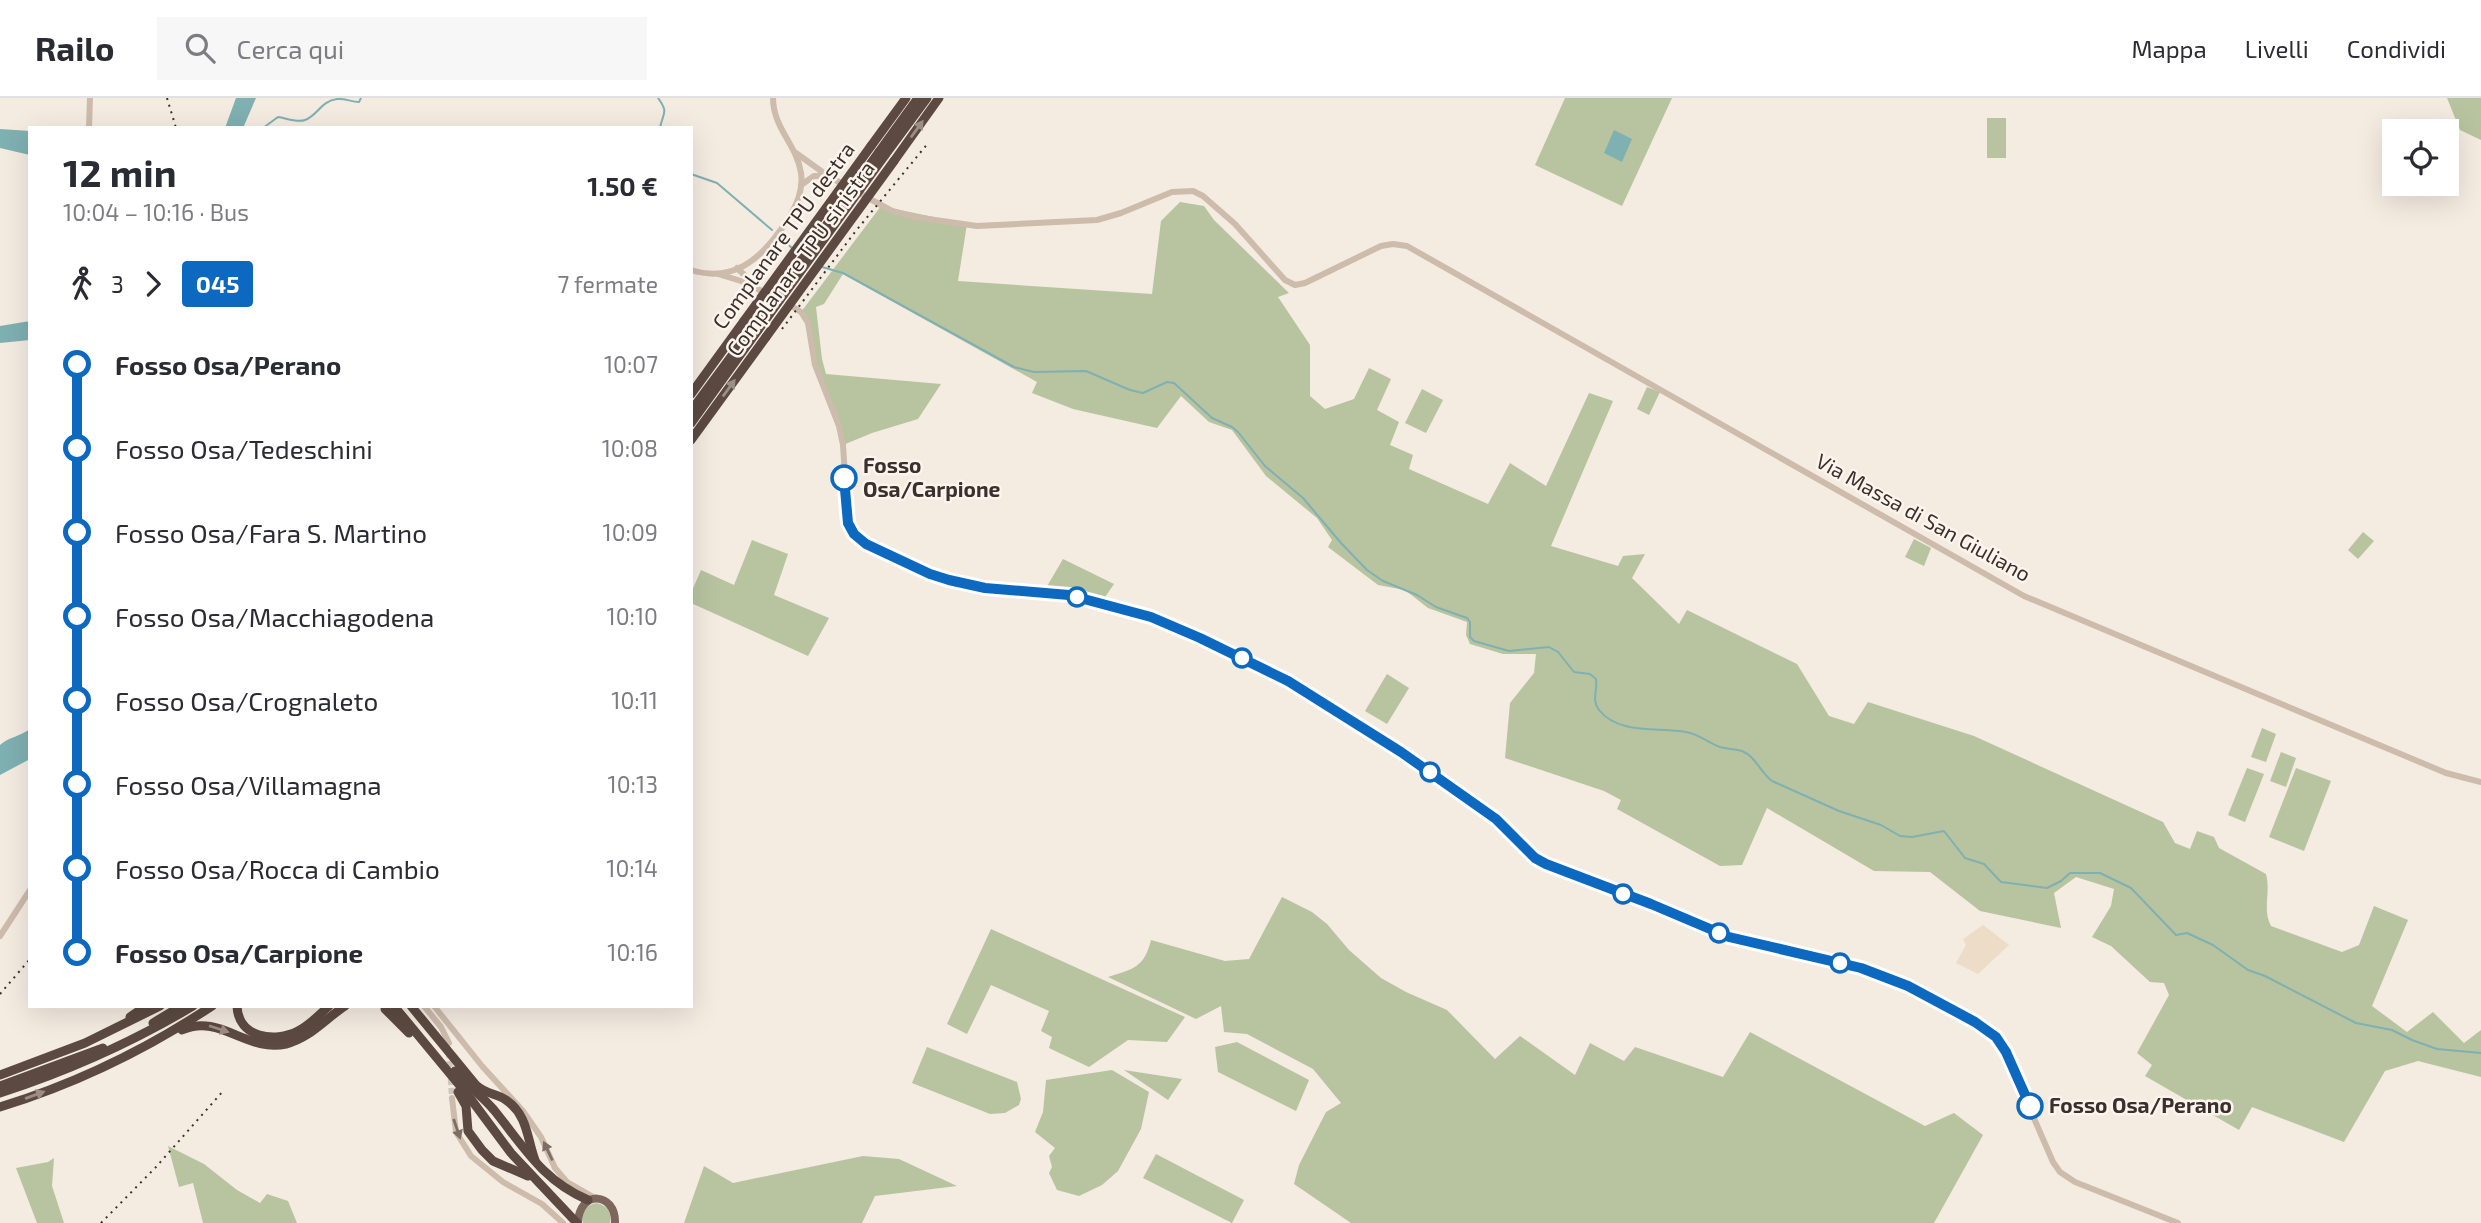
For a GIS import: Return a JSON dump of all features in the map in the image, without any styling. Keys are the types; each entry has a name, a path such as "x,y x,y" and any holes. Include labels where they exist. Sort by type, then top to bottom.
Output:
{"highway":[{"name":"Complanare TPU destra","path":"882,154 906,98"},
{"path":"882,154 918,98"},
{"path":"693,420 755,329 882,154 927,98"},
{"name":"Complanare TPU sinistra","path":"693,437 755,329 882,154 939,98"},
{"name":"Complanare TPU destra","path":"693,392 755,329"},
{"path":"693,408 755,329"},
{"path":"105,1034 143,1008"},
{"path":"0,1075 54,1056 156,1008"},
{"path":"0,1086 63,1068 177,1008"},
{"path":"0,1093 133,1040 189,1008"},
{"path":"0,1107 69,1082 133,1053 209,1008"},
{"path":"237,1008 239,1018 248,1030 259,1036 274,1038 298,1031 327,1008"},
{"path":"133,1053 152,1047 185,1029 203,1025 222,1028 257,1044 283,1045 306,1035 342,1008"},
{"path":"390,1008 459,1093 466,1106 468,1131 486,1155 495,1162 517,1169 535,1180"},
{"path":"390,1008 535,1180 577,1223"},
{"path":"404,1008 456,1072 493,1109 537,1165 567,1191 591,1199"},
{"path":"413,1008 476,1085 511,1104 528,1129 537,1165"}],"main road":[{"path":"577,1223 579,1211 591,1199 609,1204 615,1216 615,1223"}],"street":[{"path":"89,126 90,98"},
{"path":"718,274 752,261 765,251 795,207 801,173 796,153 777,121 774,98"},
{"path":"796,153 828,176"},
{"path":"801,173 816,166"},
{"path":"801,173 828,176"},
{"path":"801,185 814,176"},
{"name":"Via Massa di San Giuliano","path":"828,176 895,213 987,227 1101,219 1121,214 1172,191 1193,191 1203,196 1233,222 1285,280 1295,285 1308,282 1371,250 1391,244 1412,249 1944,552 2036,601 2446,773 2481,782"},
{"path":"745,279 752,261"},
{"path":"737,268 745,279 757,288 802,313 808,323 815,365 841,435 848,523 854,534 864,543 933,575 967,585 1069,595 1163,622 1273,673 1311,695 1478,806 1535,858 1546,864 1729,937 1867,970 1923,993 1989,1031 2000,1042 2053,1162 2062,1174 2084,1186 2178,1223"},
{"path":"693,270 745,279"},
{"path":"0,936 28,893"},
{"path":"426,1008 441,1027 449,1043"},
{"path":"436,1008 523,1111 541,1137 561,1175 591,1199"},
{"path":"452,1098 456,1132 471,1156 503,1182 542,1204 563,1223"}],"green space":[{"path":"1565,98 1672,98 1622,206 1535,165"},
{"path":"2447,98 2481,98 2481,140 2460,130 2459,119 2456,119"},
{"path":"1987,118 2006,118 2006,158 1987,158"},
{"path":"1180,202 1204,206 1214,220 1289,293 1278,297 1310,345 1310,396 1325,409 1354,399 1369,368 1391,379 1377,410 1399,422 1390,445 1413,455 1409,469 1488,504 1510,463 1546,486 1589,393 1613,401 1551,546 1618,566 1623,556 1645,554 1632,578 1679,624 1687,610 1797,664 1829,716 1854,724 1868,702 1974,736 2163,822 2175,843 2190,849 2197,831 2214,837 2219,848 2266,874 2267,913 2271,926 2342,952 2359,945 2374,906 2408,920 2372,1006 2407,1032 2433,1012 2464,1043 2481,1030 2481,1077 2418,1061 2385,1071 2344,1142 2252,1107 2239,1130 2145,1076 2152,1065 2137,1053 2169,995 2164,983 2150,982 2111,946 2092,937 2111,906 2114,889 2076,877 2054,893 2061,928 1980,911 1930,872 1874,871 1767,808 1742,865 1720,866 1617,809 1621,800 1604,791 1505,758 1510,703 1534,673 1536,654 1503,654 1470,644 1466,635 1467,622 1428,608 1405,590 1378,585 1328,547 1332,540 1317,518 1266,476 1232,430 1209,422 1181,396 1157,428 1073,409 1032,393 1037,382 843,274 824,304 816,307 826,374 941,384 918,419 843,445 815,365 810,327 801,312 881,206 967,224 958,281 1152,294 1161,221"},
{"path":"1647,387 1660,392 1649,415 1637,409"},
{"path":"1422,389 1443,400 1426,433 1405,423"},
{"path":"2363,532 2374,541 2358,559 2348,550"},
{"path":"1914,539 1931,548 1924,566 1905,557"},
{"path":"752,540 788,554 774,595 829,618 808,656 693,604 693,588 701,570 734,585"},
{"path":"1063,559 1114,584 1103,600 1072,591 1046,588"},
{"path":"1387,674 1409,688 1387,724 1365,711"},
{"path":"2262,728 2276,734 2266,762 2251,757"},
{"path":"2281,752 2296,758 2286,787 2270,781"},
{"path":"2247,768 2264,774 2245,822 2228,815"},
{"path":"2296,768 2331,781 2304,851 2269,837"},
{"path":"1282,897 1312,912 1327,924 1349,950 1381,978 1447,1010 1495,1059 1520,1036 1575,1075 1590,1043 1624,1061 1635,1047 1723,1077 1750,1032 1925,1126 1954,1113 1983,1135 1934,1223 1351,1223 1294,1184 1299,1165 1326,1112 1341,1103 1313,1069 1247,1034 1224,1032 1221,1006 1196,1019 1108,977 1141,962 1151,940 1225,961 1249,959"},
{"path":"991,929 1185,1017 1167,1042 1128,1040 1089,1067 1049,1048 1052,1037 1041,1031 1049,1011 991,985 967,1034 947,1024"},
{"path":"1237,1042 1309,1080 1296,1111 1218,1072 1215,1047"},
{"path":"927,1047 1017,1082 1021,1099 1019,1105 1005,1113 990,1114 912,1083"},
{"path":"1112,1070 1149,1092 1141,1129 1118,1171 1102,1185 1079,1196 1057,1190 1049,1173 1052,1167 1049,1156 1055,1148 1035,1132 1043,1112 1046,1080"},
{"path":"1124,1070 1182,1079 1168,1100"},
{"path":"168,1146 204,1164 237,1190 260,1203 267,1194 288,1201 297,1223 203,1223 193,1183 179,1187"},
{"path":"1156,1154 1244,1200 1232,1223 1143,1178"},
{"path":"863,1156 899,1159 957,1186 875,1196 862,1223 684,1223 704,1166 733,1183"},
{"path":"54,1158 52,1186 64,1223 37,1223 16,1168 48,1162"},
{"path":"597,1203 608,1210 610,1223 583,1223 585,1210"}],"shaded area":[{"path":"1983,925 2009,945 1978,974 1956,963 1966,945 1963,939"}],"water":[{"path":"236,98 256,98 244,126 226,126"},
{"path":"0,129 28,131 28,155 0,148"},
{"path":"1614,130 1632,139 1622,162 1604,153"},
{"path":"28,321 28,340 0,343 0,326"},
{"path":"28,730 28,760 0,775 0,745"}],"waterway":[{"path":"266,126 278,117 305,120 332,100 359,102 361,98"},
{"path":"658,98 664,110 661,126"},
{"path":"693,175 717,183 772,230"},
{"path":"779,236 793,249"},
{"path":"822,267 843,273 1014,367 1034,372 1086,371 1143,393 1167,382 1174,383 1212,418 1238,432 1265,466 1303,498 1367,570 1383,581 1417,595 1436,607 1467,618 1470,622 1470,637 1474,641 1509,651 1549,647 1558,652 1574,672 1590,674 1596,679 1597,706 1607,718 1617,723 1628,727 1686,732 1720,747 1742,751 1751,757 1772,781 1839,811 1881,825 1900,836 1912,837 1944,831 1965,858 1984,864 2001,882 2047,888 2070,873 2100,873 2131,888 2176,935 2187,933 2213,945 2248,970 2265,976 2356,1023 2392,1030 2437,1049 2481,1053"}],"tunnel":[{"path":"449,1052 452,1098"}],"railway":[{"path":"167,98 175,126"},
{"path":"782,329 855,232 929,142"},
{"path":"0,994 28,961"},
{"path":"101,1223 156,1167 224,1090"}],"bus line":[{"name":"045","path":"844,478 849,526 858,538 869,546 933,575 967,585 1069,595 1163,622 1273,673 1311,695 1469,800 1499,822 1535,858 1546,864 1651,904 1717,933 1748,943 1867,970 1923,993 1996,1037 2006,1052 2030,1106"}],"place":[{"name":"Fosso Osa/Carpione","path":"844,478"},
{"name":"Fosso Osa/Perano","path":"2030,1106"}]}
